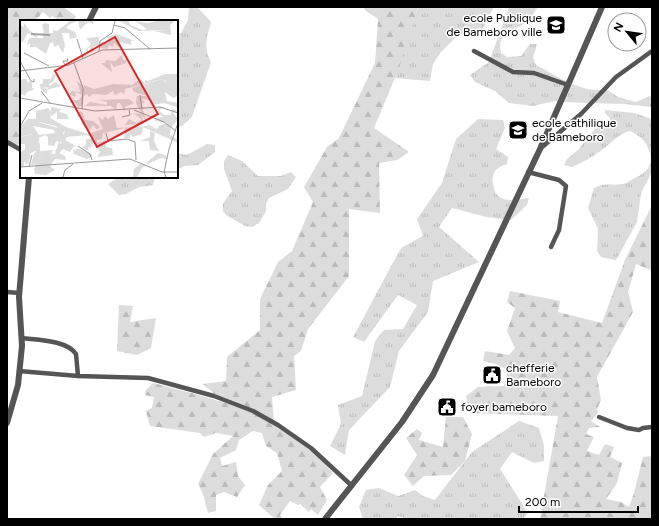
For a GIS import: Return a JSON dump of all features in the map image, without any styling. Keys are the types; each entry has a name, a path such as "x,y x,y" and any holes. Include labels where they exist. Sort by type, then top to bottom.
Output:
{"street":[{"path":"90,20 96,7"},
{"path":"325,519 402,422 432,375 540,149 602,7"},
{"path":"540,149 580,114 616,77 652,51"},
{"path":"474,52 513,72 534,73 568,86"},
{"path":"7,142 20,149"},
{"path":"528,172 559,180 566,186 559,230 551,247"},
{"path":"7,423 16,391 22,338 19,293 29,178"},
{"path":"7,292 19,293"},
{"path":"22,338 59,343 67,346 76,354 78,376"},
{"path":"19,371 78,376 153,379 214,396 240,405 278,425 310,448 352,486"},
{"path":"599,417 639,430 652,427"}],"green space":[{"path":"7,7 63,7 76,16 74,20 58,20 52,16 50,18 43,12 36,20 20,20 20,144 11,148 7,145"},
{"path":"189,7 197,7 211,22 206,47 211,62 192,117 182,126 178,127 178,33 181,33 188,20"},
{"path":"364,7 418,7 399,68 374,128 409,152 397,160 379,163 380,213 349,209 349,276 308,329 301,351 294,356 296,390 272,397 274,422 242,404 215,394 203,384 226,381 227,357 260,330 260,299 278,262 292,251 313,202 304,187 327,147 339,138 375,63 378,19 365,10"},
{"path":"418,7 494,7 481,34 459,34 441,52 433,64 430,81 395,78"},
{"path":"509,7 538,7 526,22 504,36 501,40 501,53 507,57 521,56 530,44 537,44 533,58 536,65 561,79 579,87 588,89 606,89 618,97 636,102 652,95 652,107 624,104 555,101 533,106 509,103 495,91 475,82 470,75 489,62"},
{"path":"605,110 634,113 652,119 652,172 641,193 637,222 616,260 601,257 597,251 598,229 588,208 594,188 604,185 625,184 641,175 647,169 651,162 651,158 643,139 630,131 625,132 596,154 582,162 572,167 564,165 567,159 578,150 600,124 608,125 610,118 605,113"},
{"path":"478,119 503,120 505,128 496,149 508,157 507,164 496,170 494,173 494,189 498,196 507,200 529,198 527,205 511,220 486,217 452,208 439,227 479,262 433,281 428,312 399,351 390,387 349,430 345,455 330,446 341,424 338,405 362,396 375,341 384,330 403,329 417,305 398,295 364,342 353,337 401,248 423,236 417,219 442,183 456,139"},
{"path":"207,144 215,145 215,152 198,165 184,166 178,169 178,153 187,155"},
{"path":"228,155 242,161 258,176 281,176 291,172 296,177 288,189 269,198 266,204 266,211 259,223 252,227 245,226 226,215 223,211 223,203 232,191 224,169 224,161"},
{"path":"117,178 155,178 153,185 139,187 126,194 119,195 108,184"},
{"path":"652,205 652,271 636,264 628,292 633,312 597,377 601,400 597,409 598,413 591,421 600,427 589,428 586,434 594,437 587,451 599,455 605,444 614,447 610,457 622,463 617,483 606,499 621,502 629,507 643,457 652,456 652,519 540,519 558,416 470,413 466,396 478,387 504,386 508,370 496,364 483,361 485,351 509,355 515,348 507,331 515,308 507,302 510,291 560,301 558,312 602,323 625,260"},
{"path":"119,305 133,306 130,322 156,318 151,348 137,355 117,351"},
{"path":"153,383 216,400 253,413 285,431 306,447 333,473 320,487 327,500 318,515 311,509 309,512 300,504 298,505 290,501 280,515 282,519 275,519 259,505 268,485 282,471 277,453 266,446 262,433 253,431 239,440 236,450 220,458 222,466 236,462 238,476 245,485 237,497 224,492 216,495 216,511 208,513 203,494 198,484 213,454 233,436 216,433 204,437 200,433 150,426 146,411 152,408 154,397 145,395 145,391"},
{"path":"446,417 463,417 472,434 465,461 451,475 424,476 413,486 404,475 417,455 406,438 417,429 422,433 419,440 443,447"},
{"path":"519,421 539,428 544,446 544,461 534,463 512,452 500,469 528,513 523,519 408,519 397,516 397,519 363,519 359,507 366,490 379,488 398,496 415,490 423,496 435,500 472,452"}],"place":[{"name":"ecole Publique de Bameboro ville","path":"556,25"},
{"name":"ecole cathilique de Bameboro","path":"518,130"},
{"name":"chefferie Bameboro","path":"492,375"},
{"name":"foyer bameboro","path":"447,407"}]}
